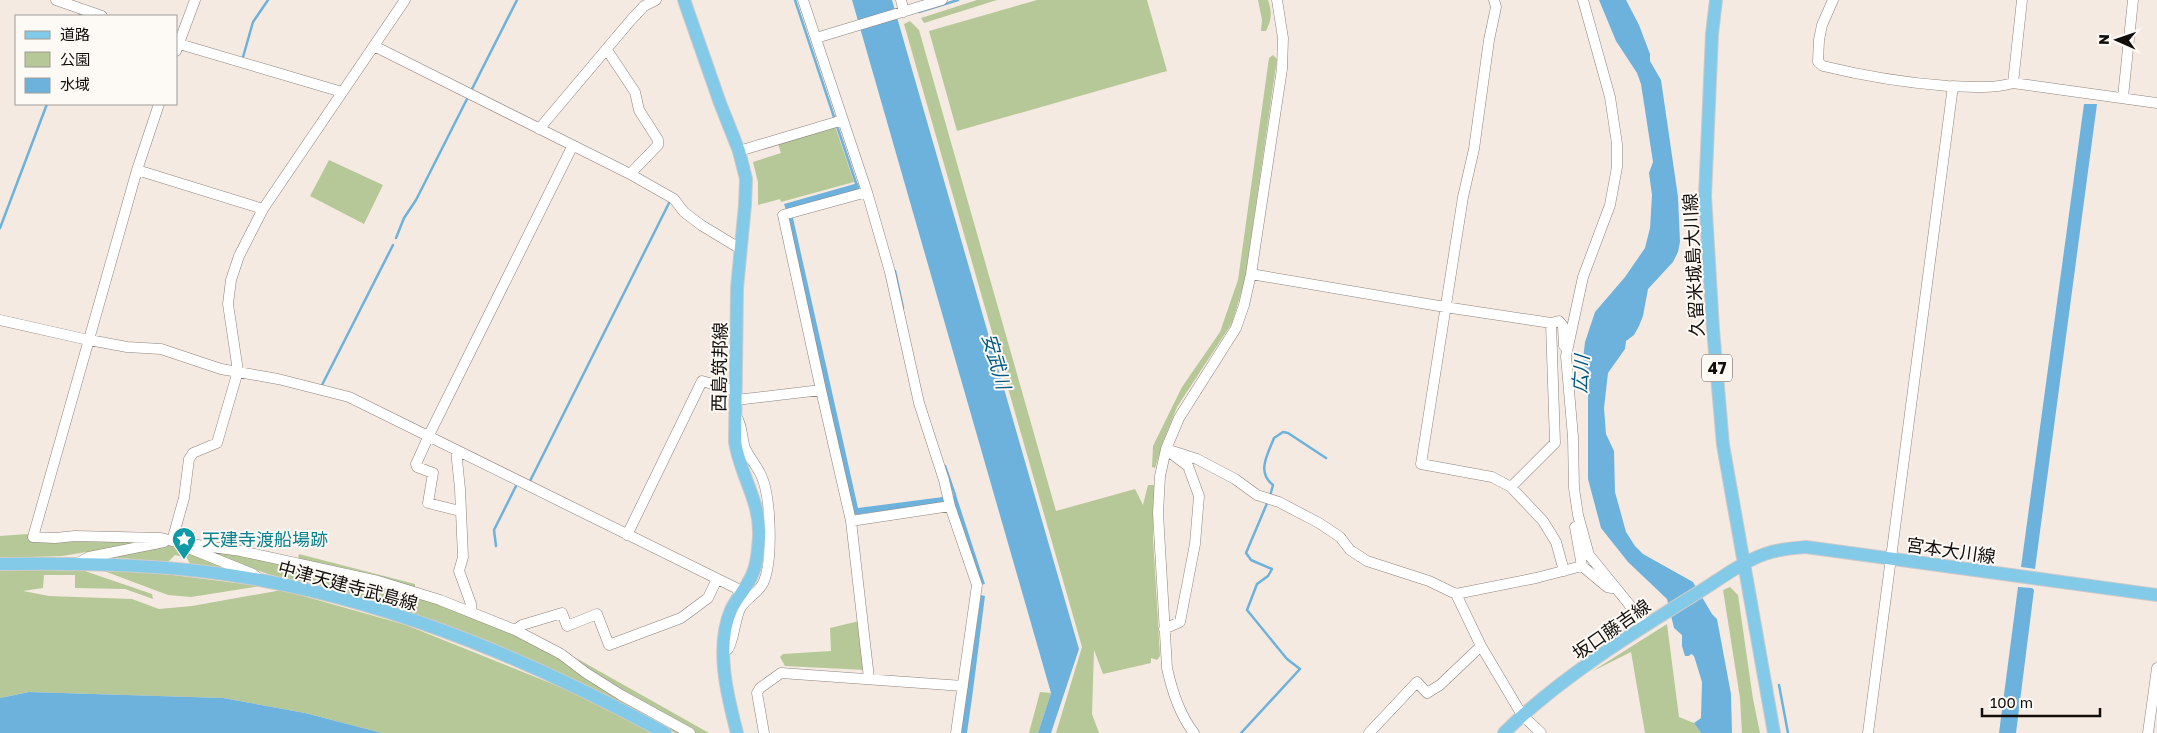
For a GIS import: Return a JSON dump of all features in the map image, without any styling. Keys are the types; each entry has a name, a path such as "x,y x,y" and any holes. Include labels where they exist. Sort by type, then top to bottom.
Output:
{"main road":[{"name":"西島筑邦線","path":"684,0 739,151 746,179 737,288 735,442 737,459 755,502 759,533 754,570 731,609 725,627 726,687 737,733"},
{"name":"久留米城島大川線","path":"1716,0 1712,34 1706,196 1713,329 1723,444 1774,733"},
{"name":"宮本大川線","path":"1744,564 1765,554 1791,548 1806,547 2157,595"},
{"name":"中津天建寺武島線","path":"0,564 78,563 173,568 259,580 351,601 411,619 481,645 580,689 665,733"},
{"name":"坂口藤吉線","path":"1504,733 1522,715 1648,624 1744,564"}],"street":[{"path":"56,0 99,15"},
{"path":"178,43 194,0"},
{"path":"174,542 184,498 189,459 193,453 217,443 238,371 230,319 229,292 239,256 263,209 405,0"},
{"path":"539,129 644,6 656,0"},
{"path":"803,0 867,192 890,272 919,404 978,591 956,733"},
{"path":"901,0 902,13"},
{"path":"816,38 942,0"},
{"path":"1194,733 1181,713 1170,684 1164,629 1158,513 1160,476 1166,450 1179,418 1236,328 1244,305 1251,274 1282,69 1283,38 1277,0"},
{"path":"1494,0 1496,7 1489,40 1474,150 1463,197 1421,464 1492,477 1511,487 1543,521 1556,542 1564,571"},
{"path":"1566,356 1583,277 1610,205 1617,167 1617,144 1610,97 1583,0"},
{"path":"1834,0 1822,26 1819,40 1818,62 1822,66 1912,83 2000,87 2013,83 2157,103"},
{"path":"2013,83 2022,0"},
{"path":"2123,97 2133,0"},
{"path":"178,46 342,92"},
{"path":"374,46 630,174 674,199 684,212 701,225 734,247 740,248"},
{"path":"607,50 635,92 639,110 658,140 658,145 630,174"},
{"path":"1868,733 1953,86"},
{"path":"159,105 137,170 33,537 161,538 253,574 259,580"},
{"path":"739,151 843,120"},
{"path":"460,511 428,503 433,472 417,467 416,464 572,146"},
{"path":"137,170 263,209"},
{"path":"867,192 783,215 851,520 868,678"},
{"path":"1251,274 1445,307 1551,323 1559,321 1563,326 1566,356 1573,437 1574,488 1578,515 1589,555 1648,624"},
{"path":"0,320 127,347 161,349 221,369 238,371 349,397 736,588 740,593"},
{"path":"1511,487 1555,444 1551,323"},
{"path":"627,534 702,381 736,395 821,390"},
{"path":"724,650 731,647 733,631 741,607 754,596 764,582 768,566 770,530 767,496 761,476 746,450 742,438 741,424 736,416"},
{"path":"456,450 463,557 459,571 471,604 470,612"},
{"path":"1166,450 1197,459 1235,479 1257,495 1279,502 1311,519 1340,537 1350,550 1367,561 1429,581 1456,594 1582,566"},
{"path":"1164,629 1180,622 1195,544 1199,496 1188,466 1166,450"},
{"path":"851,520 950,506"},
{"path":"1578,515 1575,522 1576,536 1582,566 1607,586 1616,588"},
{"path":"78,563 89,556 174,542 241,551 369,579 440,600 515,630 561,654 586,674 690,733"},
{"path":"515,630 522,625 562,612 567,626 597,614 609,645 682,618 708,598 717,579"},
{"path":"1456,594 1481,646 1522,715 1541,733"},
{"path":"1370,733 1417,682 1427,693 1433,691 1450,674 1463,665 1481,646"},
{"path":"2148,733 2157,668"},
{"path":"764,733 758,693 760,688 781,673 964,686"}],"green space":[{"path":"977,0 997,0 924,23 921,18"},
{"path":"1037,0 1147,0 1167,71 957,131 929,31"},
{"path":"1258,0 1268,0 1271,12 1266,31 1261,31 1262,20"},
{"path":"910,21 919,30 1056,511 1135,489 1143,505 1148,485 1154,485 1153,537 1160,656 1157,660 1151,658 1151,663 1103,674 1094,650 1092,714 1099,733 1056,733 1082,647 904,24"},
{"path":"1273,55 1277,59 1245,280 1232,323 1177,407 1155,468 1152,467 1153,446 1182,387 1220,332 1238,280 1269,58"},
{"path":"835,126 854,182 781,202 780,199 758,205 758,182 753,162 781,153 778,144"},
{"path":"329,160 383,185 364,224 310,196"},
{"path":"28,534 30,539 154,541 62,556 0,558 0,536"},
{"path":"172,545 241,573 190,564 187,558 175,555 168,562 107,557"},
{"path":"194,547 317,571 398,591 478,618 516,634 559,656 682,733 675,733 580,682 501,647 412,614 268,574"},
{"path":"299,554 415,584 415,589 298,559"},
{"path":"0,568 76,568 152,594 153,599 125,589 75,588 75,575 44,575 43,588 23,591 49,596 132,599 159,609 192,606 282,590 406,625 580,695 653,733 382,733 305,713 223,698 29,692 0,698"},
{"path":"96,568 261,586 191,597 168,595"},
{"path":"1730,587 1738,595 1753,699 1760,733 1742,733 1740,698 1723,590"},
{"path":"859,621 865,670 785,666 780,657 783,654 831,651 830,628"},
{"path":"1667,624 1679,717 1694,723 1701,733 1645,733 1631,652 1591,672"},
{"path":"576,658 709,733 695,733 600,680"},
{"path":"1040,692 1051,693 1038,733 1029,733"}],"water":[{"path":"852,0 892,0 1079,649 1051,733 1038,733 1051,693"},
{"path":"1599,0 1626,0 1639,25 1650,54 1650,61 1661,80 1678,197 1680,242 1673,262 1648,289 1643,316 1639,326 1634,335 1626,341 1625,349 1608,373 1604,408 1606,434 1614,451 1615,492 1626,532 1635,546 1643,554 1693,582 1717,619 1731,694 1732,733 1701,733 1694,723 1701,718 1702,682 1694,656 1691,654 1685,656 1682,646 1682,635 1674,628 1667,599 1628,562 1601,528 1588,479 1588,393 1583,359 1585,342 1595,312 1625,277 1645,248 1650,228 1652,195 1649,173 1653,162 1641,84 1637,73 1616,41"},
{"path":"2084,104 2097,104 2035,569 2021,567"},
{"path":"858,183 860,190 786,210 784,204"},
{"path":"793,218 858,508 943,497 944,503 853,515 788,219"},
{"path":"956,495 985,584 980,585 951,496"},
{"path":"2018,587 2032,588 2034,590 2016,733 1999,733"},
{"path":"981,595 985,596 970,716 967,733 961,733"},
{"path":"29,692 223,698 305,713 382,733 0,733 0,698"}],"waterway":[{"path":"243,57 253,22 268,0"},
{"path":"472,89 517,0"},
{"path":"795,0 834,117"},
{"path":"919,12 958,0"},
{"path":"396,238 404,218 416,200 467,99"},
{"path":"0,228 47,105"},
{"path":"837,126 856,183"},
{"path":"530,481 669,203"},
{"path":"322,385 393,245"},
{"path":"895,271 903,308"},
{"path":"1270,496 1273,485 1268,480 1264,469 1274,438 1283,432 1288,433 1326,458"},
{"path":"945,466 955,495"},
{"path":"496,546 494,530 517,484"},
{"path":"1241,733 1300,669 1287,659 1247,610 1257,584 1268,576 1272,569 1251,560 1246,553 1268,501"},
{"path":"1779,685 1788,733"}],"place":[{"name":"天建寺渡船場跡","path":"184,560"}],"water label":[{"name":"安武川","path":"997,361"},
{"name":"広川","path":"1580,374"}]}
